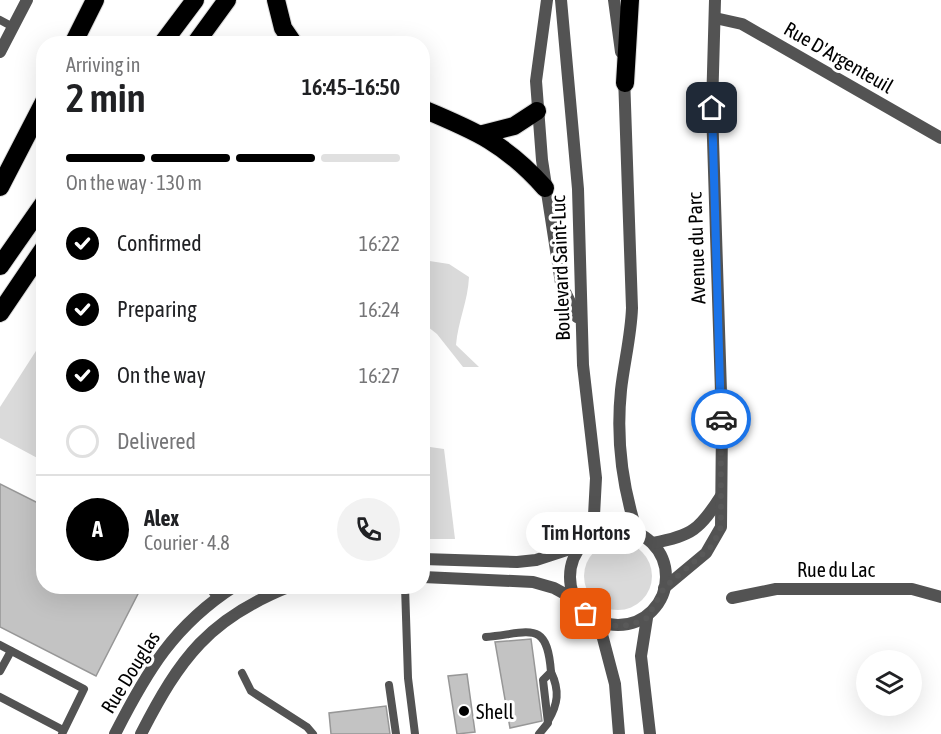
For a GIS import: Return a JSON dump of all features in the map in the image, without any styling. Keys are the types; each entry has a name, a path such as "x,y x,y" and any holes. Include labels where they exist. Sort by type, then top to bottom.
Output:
{"highway":[{"path":"77,36 95,0"},
{"path":"168,36 195,0"},
{"path":"201,36 227,0"},
{"path":"276,0 283,28 288,36"},
{"path":"625,83 630,0"},
{"path":"483,134 514,126 537,111"},
{"path":"430,112 483,134 525,167 546,188"},
{"path":"0,187 36,117"},
{"path":"0,266 36,214"},
{"path":"0,313 36,260"}],"street":[{"path":"0,52 27,0"},
{"path":"547,0 536,81 537,111 561,283 580,324"},
{"name":"Boulevard Saint-Luc","path":"561,0 578,189 580,324 596,478 593,534"},
{"path":"614,0 625,83 632,308 619,434 626,495 638,532"},
{"name":"Avenue du Parc","path":"664,588 713,545 721,527 712,108 715,0"},
{"name":"Rue D'Argenteuil","path":"715,18 742,24 941,138"},
{"path":"653,543 682,538 698,528 722,495"},
{"path":"647,618 620,627 599,623 586,614 576,600 571,573 582,545 593,534 616,527 638,532 653,543 665,568 664,588 647,618 641,656 650,734"},
{"path":"430,559 517,562 536,560 582,545"},
{"path":"430,577 533,582 554,588 576,600"},
{"name":"Rue du Lac","path":"732,598 776,589 912,589 941,597"},
{"name":"Rue Douglas","path":"115,734 144,679 165,647 185,625 223,594"},
{"name":"Rue Douglas","path":"141,734 168,682 193,649 242,609 274,594"},
{"path":"599,623 615,684 619,734"}],"lane":[{"path":"0,20 13,27"},
{"path":"214,594 217,598"},
{"path":"405,594 408,678 415,734"},
{"path":"486,637 535,633 543,637 549,646 551,672 556,681 558,704 540,734"},
{"path":"0,645 84,689 63,732 0,697"},
{"path":"0,671 10,651"},
{"path":"548,723 543,680 551,672"},
{"path":"242,673 251,691 308,727 313,734"},
{"path":"389,685 396,734"}],"shaded area":[{"path":"430,261 449,264 469,277 456,345 479,367 463,367 430,328"},
{"path":"36,351 36,457 0,438 0,407"},
{"path":"430,447 444,449 455,539 430,539"},
{"path":"611,542 625,542 637,547 647,557 652,576 647,595 637,605 625,610 611,610 599,605 589,595 584,583 584,569 589,557 599,547"}],"building":[{"path":"0,484 36,502 36,594 138,594 96,676 0,627"},
{"path":"531,639 542,721 510,728 495,642"},
{"path":"467,674 475,732 457,734 448,676"},
{"path":"386,706 390,734 331,734 329,713"}],"way so far":[{"path":"586,614 599,623 620,627 647,618 657,605 664,588 700,559 713,545 721,527 721,419"}],"place":[{"name":"Tim Hortons","path":"586,614"},
{"name":"Shell","path":"464,711"}],"route":[{"path":"712,108 721,419"}]}
